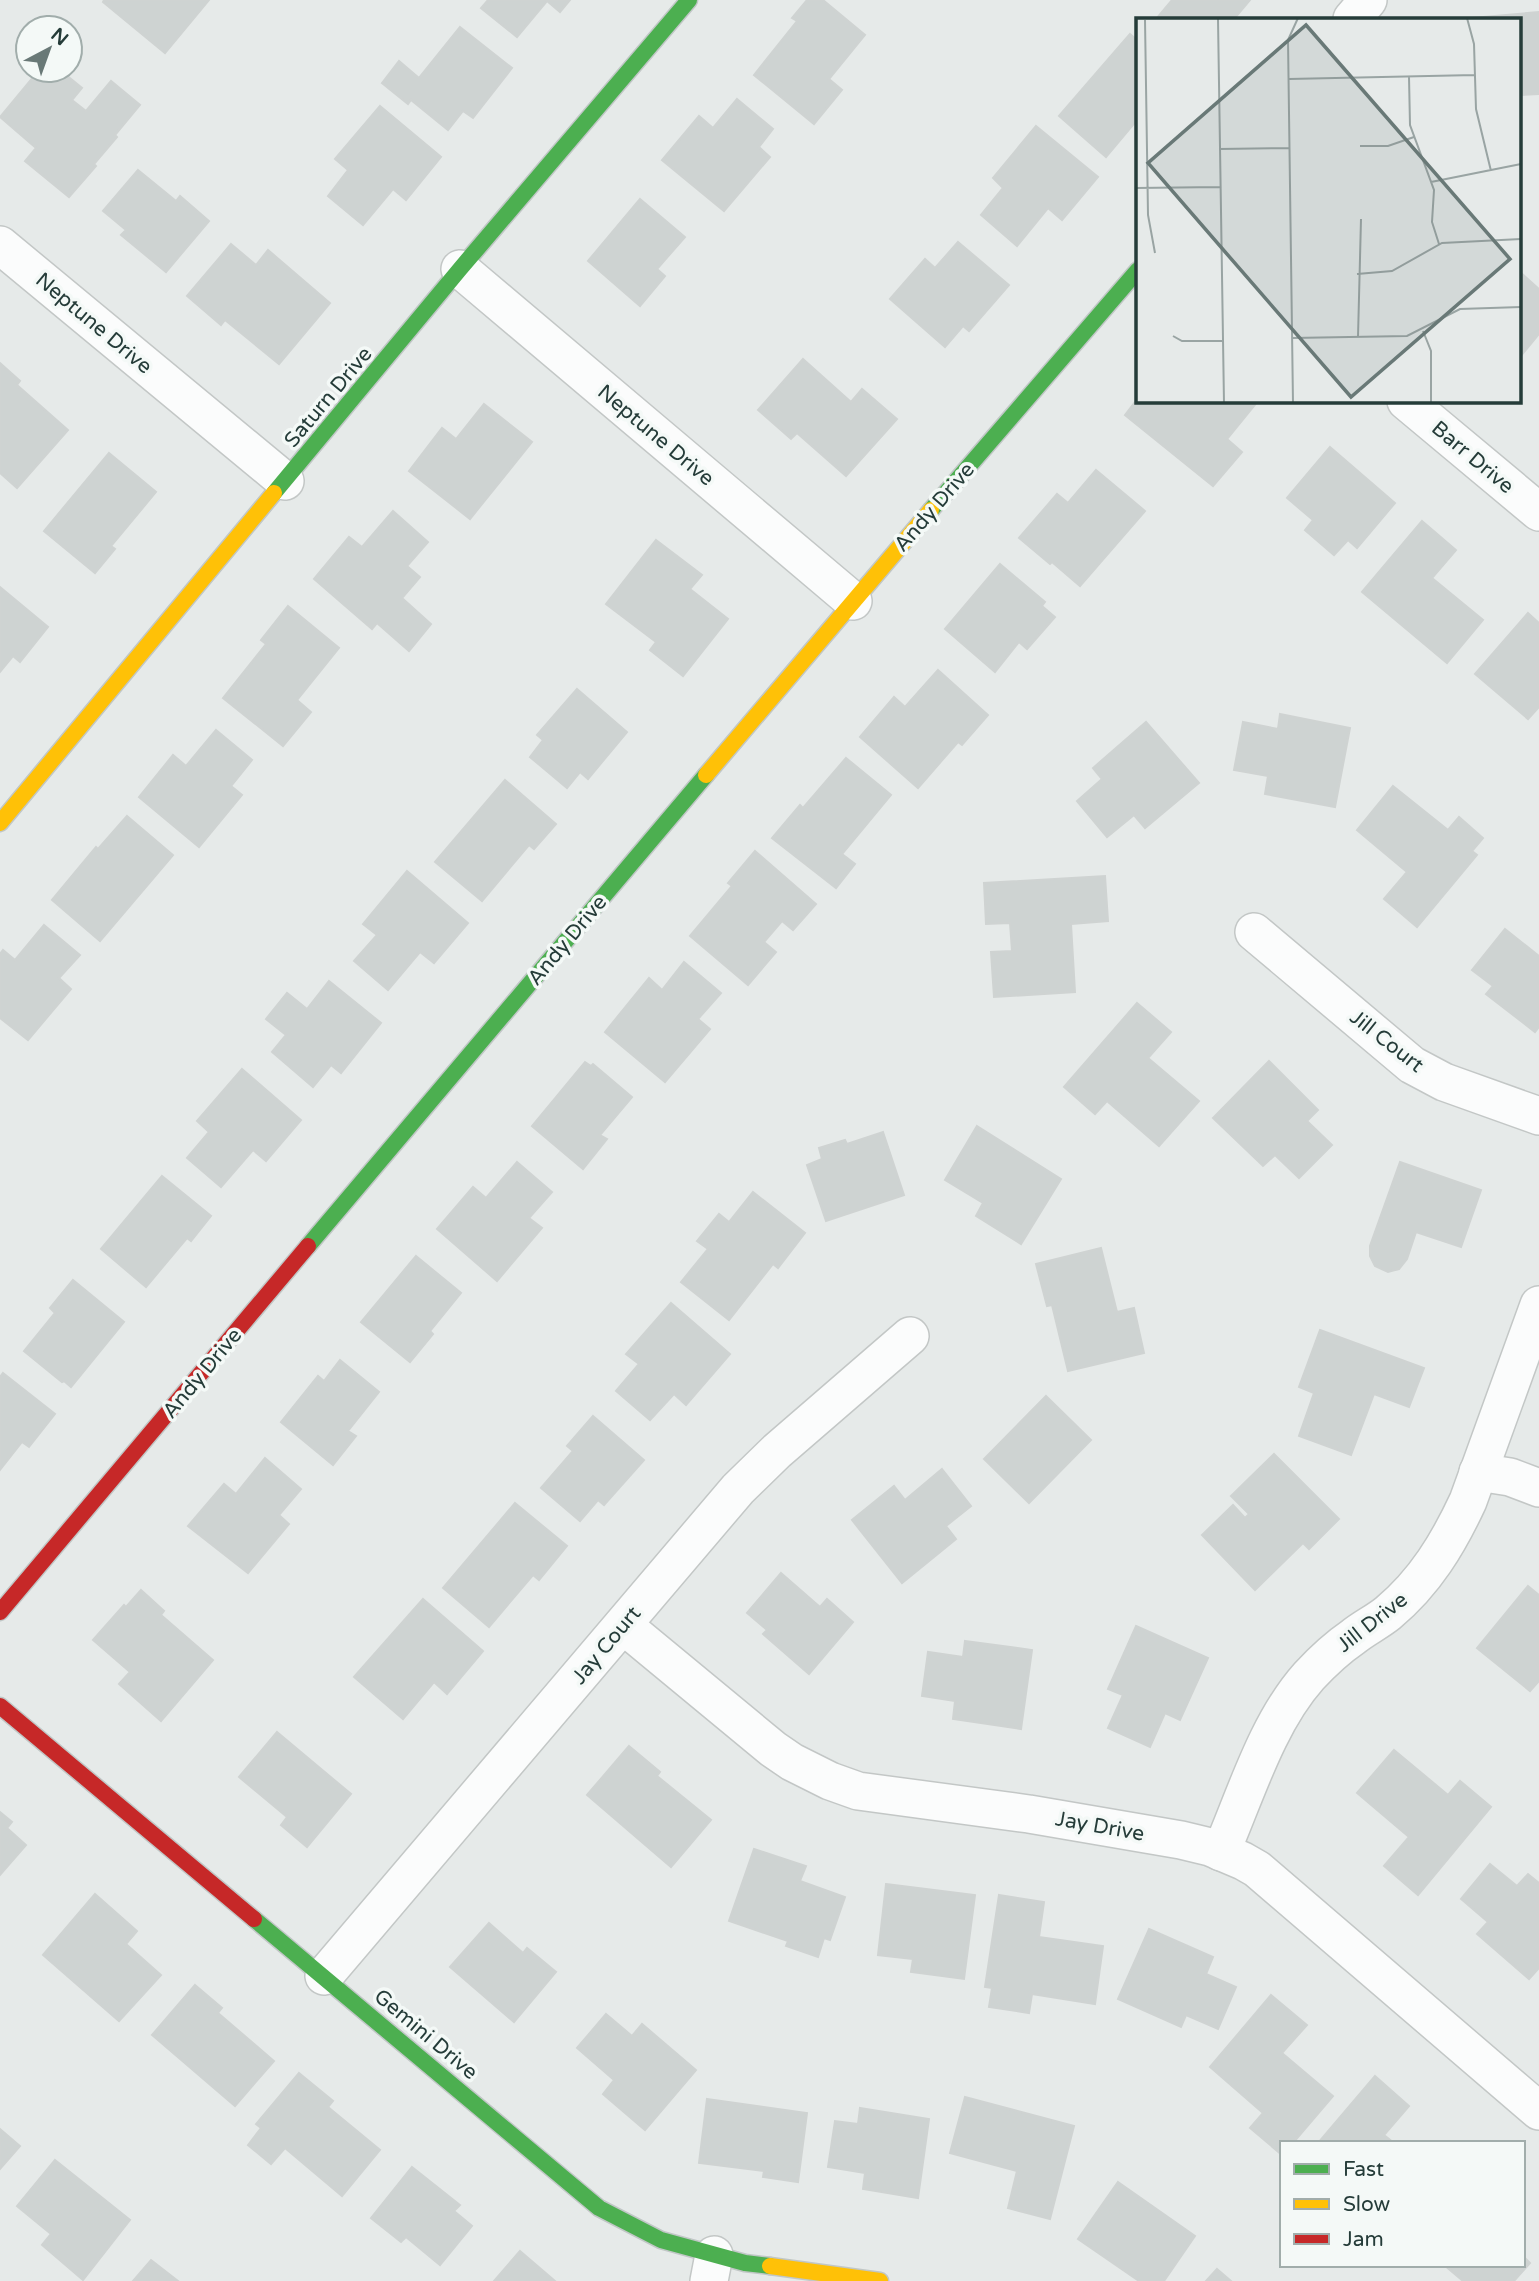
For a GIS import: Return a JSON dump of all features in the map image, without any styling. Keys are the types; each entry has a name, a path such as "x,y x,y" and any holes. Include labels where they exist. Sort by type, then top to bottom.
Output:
{"street":[{"name":"Saturn Drive","path":"0,823 460,269 689,0"},
{"path":"1353,18 1368,0"},
{"name":"Neptune Drive","path":"0,245 285,481"},
{"name":"Neptune Drive","path":"460,269 853,601"},
{"name":"Andy Drive","path":"0,1612 853,601 1136,272"},
{"name":"Barr Drive","path":"1407,402 1539,512"},
{"name":"Jill Court","path":"1254,932 1412,1065 1444,1082 1539,1116"},
{"name":"Jill Drive","path":"1221,1852 1276,1724 1291,1700 1308,1677 1331,1655 1389,1612 1412,1591 1432,1567 1455,1531 1539,1305"},
{"name":"Jay Court","path":"324,1976 746,1480 910,1336"},
{"path":"1478,1472 1510,1477 1539,1488"},
{"name":"Jay Drive","path":"623,1625 773,1749 831,1782 858,1791 1067,1821 1199,1844 1243,1861 1257,1869 1539,2111"},
{"name":"Gemini Drive","path":"0,1706 599,2208 649,2235 675,2245 711,2268 745,2263 880,2281"}],"building":[{"path":"209,0 165,53 103,2"},
{"path":"488,0 570,0 560,12 547,1 517,37 481,8"},
{"path":"807,0 823,0 865,35 829,79 842,90 814,124 754,75 797,21 792,18"},
{"path":"1172,0 1250,0 1235,18 1157,18"},
{"path":"1539,12 1539,94 1522,95 1522,18 1472,18"},
{"path":"460,27 512,68 473,118 463,111 448,130 411,100 408,104 382,83 399,61 419,78"},
{"path":"1130,34 1136,39 1136,121 1106,157 1059,116"},
{"path":"111,81 140,105 94,164 96,166 69,197 25,161 36,148 0,117 27,84 77,84 82,88 72,100 86,111"},
{"path":"737,99 773,129 759,147 770,157 724,211 662,160 699,116 713,128"},
{"path":"380,106 441,157 406,200 393,189 363,225 328,196 348,170 335,159"},
{"path":"1036,126 1098,177 1062,220 1048,208 1017,246 981,215 1003,188 993,178"},
{"path":"138,170 176,201 180,196 209,221 166,272 121,235 126,230 103,211"},
{"path":"640,199 685,237 657,269 665,276 640,306 588,261"},
{"path":"958,242 1009,285 969,331 963,326 945,347 890,299 925,259 935,268"},
{"path":"231,244 256,265 268,250 330,303 279,364 225,320 221,325 187,296"},
{"path":"1522,274 1539,289 1539,334 1522,355"},
{"path":"803,359 851,402 862,389 897,419 846,476 797,433 791,439 758,410"},
{"path":"0,363 20,381 17,385 68,430 17,488 0,473"},
{"path":"1136,401 1257,402 1227,439 1242,452 1213,486 1125,415"},
{"path":"484,404 532,442 470,519 409,471 442,428 456,439"},
{"path":"1330,447 1395,503 1357,548 1348,540 1334,555 1305,530 1313,520 1287,498"},
{"path":"109,453 156,492 111,546 115,549 95,573 44,531"},
{"path":"1096,470 1145,511 1080,586 1019,538 1057,494 1068,503"},
{"path":"393,511 428,542 407,566 420,577 402,598 431,624 409,651 377,623 372,629 314,579 349,537 362,547"},
{"path":"1422,521 1456,550 1432,578 1483,620 1447,663 1362,592"},
{"path":"656,540 702,575 690,589 728,619 683,676 650,650 656,642 606,604"},
{"path":"1000,564 1045,602 1042,606 1055,617 1027,649 1019,642 995,672 945,629"},
{"path":"0,587 48,627 20,662 13,656 0,672"},
{"path":"288,606 339,648 297,700 311,712 283,746 223,698 266,644 261,640"},
{"path":"1528,613 1539,623 1539,707 1528,719 1475,674"},
{"path":"938,670 988,715 962,745 958,742 918,788 860,737 894,697 905,707"},
{"path":"577,689 627,732 588,779 580,772 567,788 530,757 543,740 537,735"},
{"path":"1280,714 1350,728 1335,807 1265,794 1268,776 1234,770 1243,722 1278,729"},
{"path":"1146,722 1199,783 1145,828 1134,815 1107,837 1077,801 1102,779 1093,768"},
{"path":"216,730 252,760 231,786 242,795 199,847 139,797 173,755 186,766"},
{"path":"846,758 891,795 842,854 855,864 836,888 772,838 800,805 803,808"},
{"path":"505,780 556,824 534,849 529,845 482,901 435,862"},
{"path":"1393,786 1448,830 1459,817 1483,838 1472,851 1477,855 1417,927 1384,899 1407,872 1357,830"},
{"path":"127,816 173,855 100,941 52,900 96,847 98,849"},
{"path":"755,851 816,904 793,930 782,921 764,942 776,952 748,985 690,936 732,886 728,883"},
{"path":"407,871 468,923 434,963 420,952 388,990 354,961 377,935 363,924"},
{"path":"1105,876 1108,921 1071,924 1075,992 994,997 991,952 1012,951 1010,923 986,924 984,883"},
{"path":"44,925 80,955 59,978 71,989 28,1040 0,1018 0,954 3,950 15,960"},
{"path":"1505,929 1539,956 1539,1027 1535,1032 1486,994 1493,986 1472,970"},
{"path":"684,962 721,993 698,1019 710,1029 665,1082 605,1032 649,978 662,990"},
{"path":"329,981 381,1023 341,1073 331,1065 313,1087 272,1052 286,1035 266,1019 287,993 307,1009"},
{"path":"1137,1003 1171,1032 1148,1058 1199,1101 1159,1146 1107,1101 1095,1114 1064,1087"},
{"path":"1269,1061 1318,1110 1307,1121 1332,1145 1299,1178 1275,1155 1263,1166 1213,1118"},
{"path":"585,1062 591,1066 593,1064 632,1097 600,1135 607,1139 583,1169 532,1126"},
{"path":"242,1069 301,1120 266,1161 253,1150 221,1187 187,1158 209,1132 197,1121"},
{"path":"977,1126 1061,1179 1021,1244 976,1216 983,1203 945,1180"},
{"path":"883,1132 904,1195 826,1221 807,1165 822,1159 819,1148 845,1140 847,1144"},
{"path":"517,1162 552,1192 529,1218 542,1228 497,1281 437,1229 473,1187 486,1198"},
{"path":"1400,1162 1481,1190 1461,1247 1416,1232 1407,1259 1399,1269 1388,1272 1375,1266 1370,1256 1370,1246"},
{"path":"162,1176 211,1216 191,1241 187,1238 146,1287 101,1249"},
{"path":"753,1192 805,1233 778,1268 773,1264 729,1320 681,1282 708,1249 697,1241 719,1214 729,1222"},
{"path":"1101,1248 1117,1312 1134,1308 1144,1353 1068,1371 1052,1305 1047,1306 1036,1264"},
{"path":"416,1256 461,1293 430,1331 433,1334 410,1362 361,1322"},
{"path":"73,1280 124,1322 71,1387 24,1351 55,1313 50,1308"},
{"path":"671,1303 730,1354 686,1405 674,1394 650,1420 616,1391 639,1364 626,1354"},
{"path":"1320,1330 1424,1368 1409,1407 1374,1394 1351,1455 1299,1436 1314,1393 1299,1387"},
{"path":"340,1360 379,1392 348,1431 356,1436 333,1465 281,1422 318,1376 324,1381"},
{"path":"3,1373 55,1414 29,1447 22,1442 0,1470 0,1377"},
{"path":"1046,1396 1091,1440 1029,1503 984,1459"},
{"path":"593,1416 644,1460 604,1505 598,1500 580,1521 541,1488 573,1451 567,1446"},
{"path":"1274,1454 1339,1519 1309,1549 1303,1543 1255,1590 1202,1535 1233,1505 1245,1518 1249,1514 1231,1496"},
{"path":"265,1458 301,1489 279,1515 289,1524 248,1573 188,1526 224,1484 236,1494"},
{"path":"942,1469 971,1506 946,1526 956,1539 902,1583 852,1520 894,1486 905,1500"},
{"path":"515,1503 567,1546 539,1580 533,1575 489,1627 443,1588"},
{"path":"781,1573 820,1607 827,1599 853,1622 809,1674 763,1634 767,1630 747,1613"},
{"path":"1528,1586 1539,1595 1539,1681 1530,1691 1477,1648"},
{"path":"141,1590 164,1611 161,1615 213,1660 161,1721 119,1684 130,1672 93,1640"},
{"path":"423,1599 483,1651 447,1694 434,1682 403,1719 354,1677"},
{"path":"1136,1626 1208,1658 1180,1720 1165,1713 1150,1747 1108,1728 1123,1695 1108,1689"},
{"path":"965,1641 1032,1650 1021,1729 953,1719 955,1701 922,1696 928,1652 963,1657"},
{"path":"277,1732 351,1794 307,1847 281,1825 287,1817 239,1777"},
{"path":"629,1746 660,1772 657,1776 711,1820 671,1867 587,1795"},
{"path":"1394,1750 1448,1795 1460,1781 1491,1807 1418,1895 1384,1866 1409,1837 1357,1793"},
{"path":"0,1812 12,1822 7,1828 26,1845 0,1875"},
{"path":"754,1849 806,1866 800,1881 845,1897 830,1940 824,1938 818,1957 786,1946 788,1941 729,1921"},
{"path":"1490,1864 1517,1886 1528,1874 1539,1883 1539,1968 1529,1979 1477,1934 1488,1922 1461,1899"},
{"path":"886,1884 975,1895 964,1979 911,1972 913,1959 878,1955"},
{"path":"95,1894 137,1931 126,1944 161,1975 119,2021 43,1955"},
{"path":"999,1895 1044,1902 1039,1937 1103,1946 1095,2004 1032,1994 1029,2013 989,2007 992,1988 985,1987"},
{"path":"489,1923 523,1953 527,1948 556,1972 514,2022 450,1967"},
{"path":"1149,1929 1213,1957 1206,1974 1236,1987 1218,2029 1186,2015 1181,2027 1118,1999"},
{"path":"195,1985 222,2008 218,2013 274,2061 235,2106 152,2035"},
{"path":"1271,1995 1307,2025 1282,2053 1333,2096 1295,2141 1280,2141 1280,2153 1250,2128 1263,2113 1210,2067"},
{"path":"606,2014 632,2036 642,2024 696,2070 645,2130 603,2094 614,2080 577,2048"},
{"path":"299,2073 333,2101 328,2107 380,2150 342,2196 285,2148 271,2164 248,2145 261,2128 256,2124"},
{"path":"1375,2076 1409,2106 1384,2135 1392,2141 1320,2141"},
{"path":"965,2097 1074,2126 1050,2219 1008,2208 1017,2171 950,2153"},
{"path":"707,2099 807,2113 798,2182 763,2177 764,2171 699,2163"},
{"path":"860,2108 929,2119 918,2198 863,2189 865,2173 828,2167 835,2121 858,2124"},
{"path":"0,2129 20,2146 0,2169"},
{"path":"55,2160 130,2220 83,2280 42,2245 51,2234 17,2206"},
{"path":"412,2167 460,2205 454,2211 472,2226 440,2265 406,2237 401,2242 371,2218"},
{"path":"1118,2182 1195,2236 1164,2281 1139,2281 1078,2239"},
{"path":"520,2251 555,2281 494,2281"},
{"path":"1525,2258 1530,2263 1514,2281 1463,2281 1446,2267 1525,2267"},
{"path":"151,2260 178,2281 133,2281"},
{"path":"1217,2269 1231,2281 1206,2281"}],"traffic: fast":[{"path":"274,493 689,0"},
{"path":"931,510 1136,272"},
{"path":"308,1246 706,775"},
{"path":"254,1919 599,2208 661,2240 745,2263 770,2266"}],"traffic: slow":[{"path":"0,823 274,493"},
{"path":"706,775 931,510"},
{"path":"770,2266 880,2281"}],"traffic: jam":[{"path":"0,1612 308,1246"},
{"path":"0,1706 254,1919"}]}
